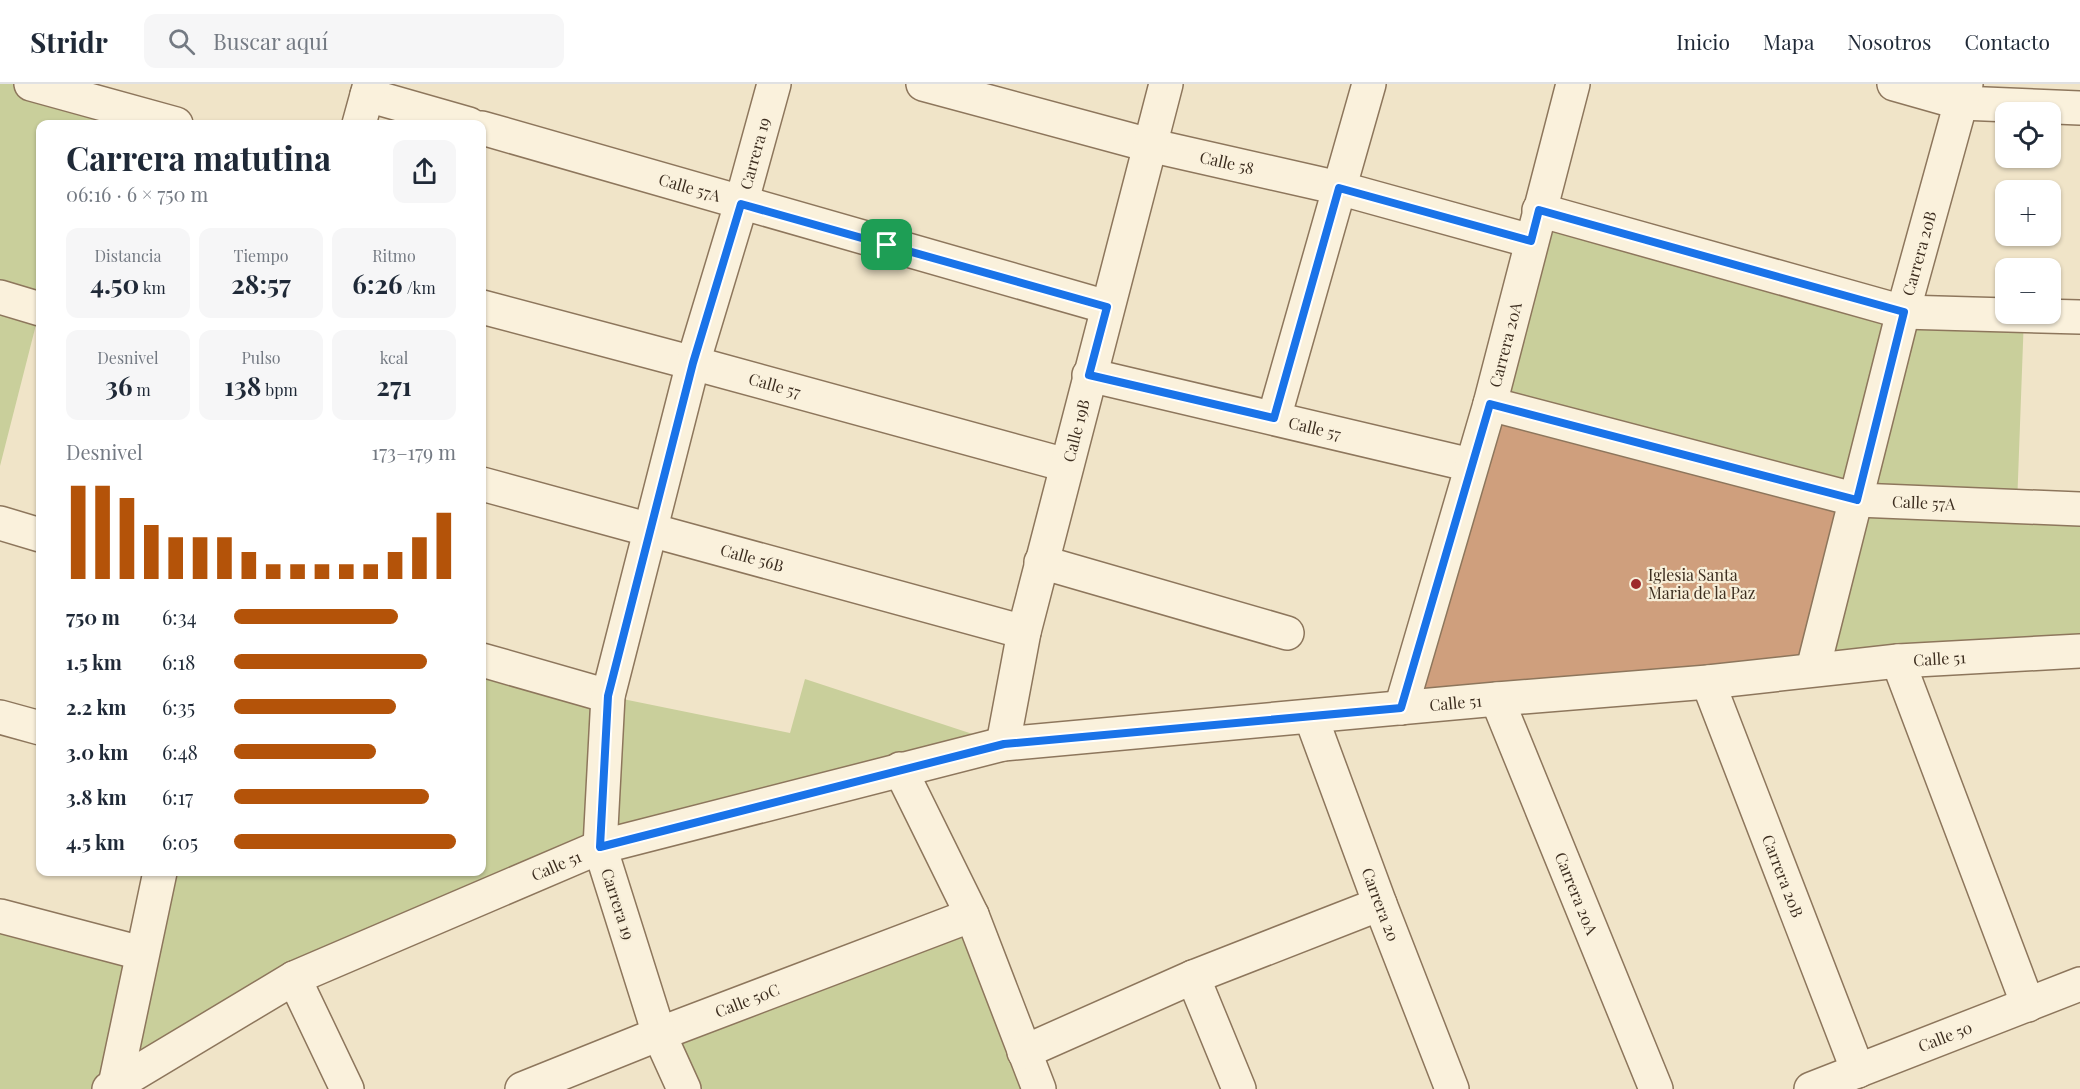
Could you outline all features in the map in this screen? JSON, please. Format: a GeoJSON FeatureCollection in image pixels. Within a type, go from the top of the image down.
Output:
{"type":"FeatureCollection","features":[{"type":"Feature","properties":{"kind":"street"},"geometry":{"type":"LineString","coordinates":[[31,84],[162,120]]}},
{"type":"Feature","properties":{"kind":"street","name":"Carrera 19"},"geometry":{"type":"LineString","coordinates":[[684,1089],[659,1034],[600,847],[608,696],[693,363],[774,84]]}},
{"type":"Feature","properties":{"kind":"street","name":"Calle 58"},"geometry":{"type":"LineString","coordinates":[[923,84],[968,90],[1149,145],[1339,188],[1535,226],[1904,312],[2080,317]]}},
{"type":"Feature","properties":{"kind":"street","name":"Calle 19B"},"geometry":{"type":"LineString","coordinates":[[1004,744],[1024,632],[1041,562],[1166,84]]}},
{"type":"Feature","properties":{"kind":"street"},"geometry":{"type":"LineString","coordinates":[[1274,418],[1369,84]]}},
{"type":"Feature","properties":{"kind":"street","name":"Carrera 20A"},"geometry":{"type":"LineString","coordinates":[[1401,708],[1490,404],[1573,84]]}},
{"type":"Feature","properties":{"kind":"street"},"geometry":{"type":"LineString","coordinates":[[1894,84],[2080,108]]}},
{"type":"Feature","properties":{"kind":"street","name":"Carrera 20B"},"geometry":{"type":"LineString","coordinates":[[1813,669],[1904,312],[1963,94]]}},
{"type":"Feature","properties":{"kind":"street"},"geometry":{"type":"LineString","coordinates":[[365,101],[451,120]]}},
{"type":"Feature","properties":{"kind":"street","name":"Calle 57A"},"geometry":{"type":"LineString","coordinates":[[486,129],[1107,307]]}},
{"type":"Feature","properties":{"kind":"street"},"geometry":{"type":"LineString","coordinates":[[0,297],[36,308]]}},
{"type":"Feature","properties":{"kind":"street","name":"Calle 57"},"geometry":{"type":"LineString","coordinates":[[486,308],[1066,465]]}},
{"type":"Feature","properties":{"kind":"street","name":"Calle 57"},"geometry":{"type":"LineString","coordinates":[[1089,375],[1471,465]]}},
{"type":"Feature","properties":{"kind":"street","name":"Calle 57A"},"geometry":{"type":"LineString","coordinates":[[1490,404],[1857,500],[2080,509]]}},
{"type":"Feature","properties":{"kind":"street","name":"Calle 56B"},"geometry":{"type":"LineString","coordinates":[[486,485],[1024,632]]}},
{"type":"Feature","properties":{"kind":"street"},"geometry":{"type":"LineString","coordinates":[[0,523],[36,534]]}},
{"type":"Feature","properties":{"kind":"street"},"geometry":{"type":"LineString","coordinates":[[1041,562],[1287,633]]}},
{"type":"Feature","properties":{"kind":"street","name":"Calle 51"},"geometry":{"type":"LineString","coordinates":[[114,1088],[294,978],[600,847],[1004,744],[1708,682],[1898,661],[2080,651]]}},
{"type":"Feature","properties":{"kind":"street"},"geometry":{"type":"LineString","coordinates":[[486,661],[608,696]]}},
{"type":"Feature","properties":{"kind":"street"},"geometry":{"type":"LineString","coordinates":[[1898,661],[2028,1005]]}},
{"type":"Feature","properties":{"kind":"street","name":"Carrera 20B"},"geometry":{"type":"LineString","coordinates":[[1708,682],[1858,1071]]}},
{"type":"Feature","properties":{"kind":"street","name":"Carrera 20A"},"geometry":{"type":"LineString","coordinates":[[1497,699],[1656,1089]]}},
{"type":"Feature","properties":{"kind":"street"},"geometry":{"type":"LineString","coordinates":[[0,717],[36,727]]}},
{"type":"Feature","properties":{"kind":"street","name":"Carrera 20"},"geometry":{"type":"LineString","coordinates":[[1311,717],[1452,1089]]}},
{"type":"Feature","properties":{"kind":"street"},"geometry":{"type":"LineString","coordinates":[[900,769],[972,915],[1039,1089]]}},
{"type":"Feature","properties":{"kind":"street"},"geometry":{"type":"LineString","coordinates":[[114,1088],[159,876]]}},
{"type":"Feature","properties":{"kind":"street"},"geometry":{"type":"LineString","coordinates":[[1024,1052],[1193,977],[1380,904]]}},
{"type":"Feature","properties":{"kind":"street","name":"Calle 50C"},"geometry":{"type":"LineString","coordinates":[[522,1089],[659,1034],[972,915]]}},
{"type":"Feature","properties":{"kind":"street"},"geometry":{"type":"LineString","coordinates":[[0,916],[141,953]]}},
{"type":"Feature","properties":{"kind":"street"},"geometry":{"type":"LineString","coordinates":[[1193,977],[1239,1089]]}},
{"type":"Feature","properties":{"kind":"street"},"geometry":{"type":"LineString","coordinates":[[294,978],[347,1089]]}},
{"type":"Feature","properties":{"kind":"street","name":"Calle 50"},"geometry":{"type":"LineString","coordinates":[[1810,1089],[2079,986]]}},
{"type":"Feature","properties":{"kind":"green space"},"geometry":{"type":"Polygon","coordinates":[[[0,84],[31,84],[149,120],[36,120],[36,325],[0,466],[0,84]]]}},
{"type":"Feature","properties":{"kind":"green space"},"geometry":{"type":"Polygon","coordinates":[[[1539,210],[1903,312],[1995,315],[1995,324],[2024,324],[2017,506],[2080,509],[2080,651],[1813,669],[1490,404],[1539,210]]]}},
{"type":"Feature","properties":{"kind":"green space"},"geometry":{"type":"Polygon","coordinates":[[[486,661],[608,696],[790,733],[805,679],[1003,744],[600,847],[294,978],[109,1089],[0,1089],[0,916],[141,953],[159,876],[486,876],[486,661]]]}},
{"type":"Feature","properties":{"kind":"green space"},"geometry":{"type":"Polygon","coordinates":[[[972,915],[1039,1089],[684,1089],[659,1034],[972,915]]]}},
{"type":"Feature","properties":{"kind":"building","name":"Iglesia Santa Maria de la Paz"},"geometry":{"type":"Polygon","coordinates":[[[1490,404],[1857,500],[1813,669],[1401,708],[1490,404]]]}},
{"type":"Feature","properties":{"kind":"place","name":"Iglesia Santa Maria de la Paz"},"geometry":{"type":"Point","coordinates":[1636,584]}},
{"type":"Feature","properties":{"kind":"route"},"geometry":{"type":"LineString","coordinates":[[1339,188],[1531,241],[1539,210],[1904,312],[1857,500],[1490,404],[1401,708],[1004,744],[600,847],[608,696],[693,363],[741,204],[887,245],[1107,307],[1089,375],[1274,418],[1339,188]]}}]}
